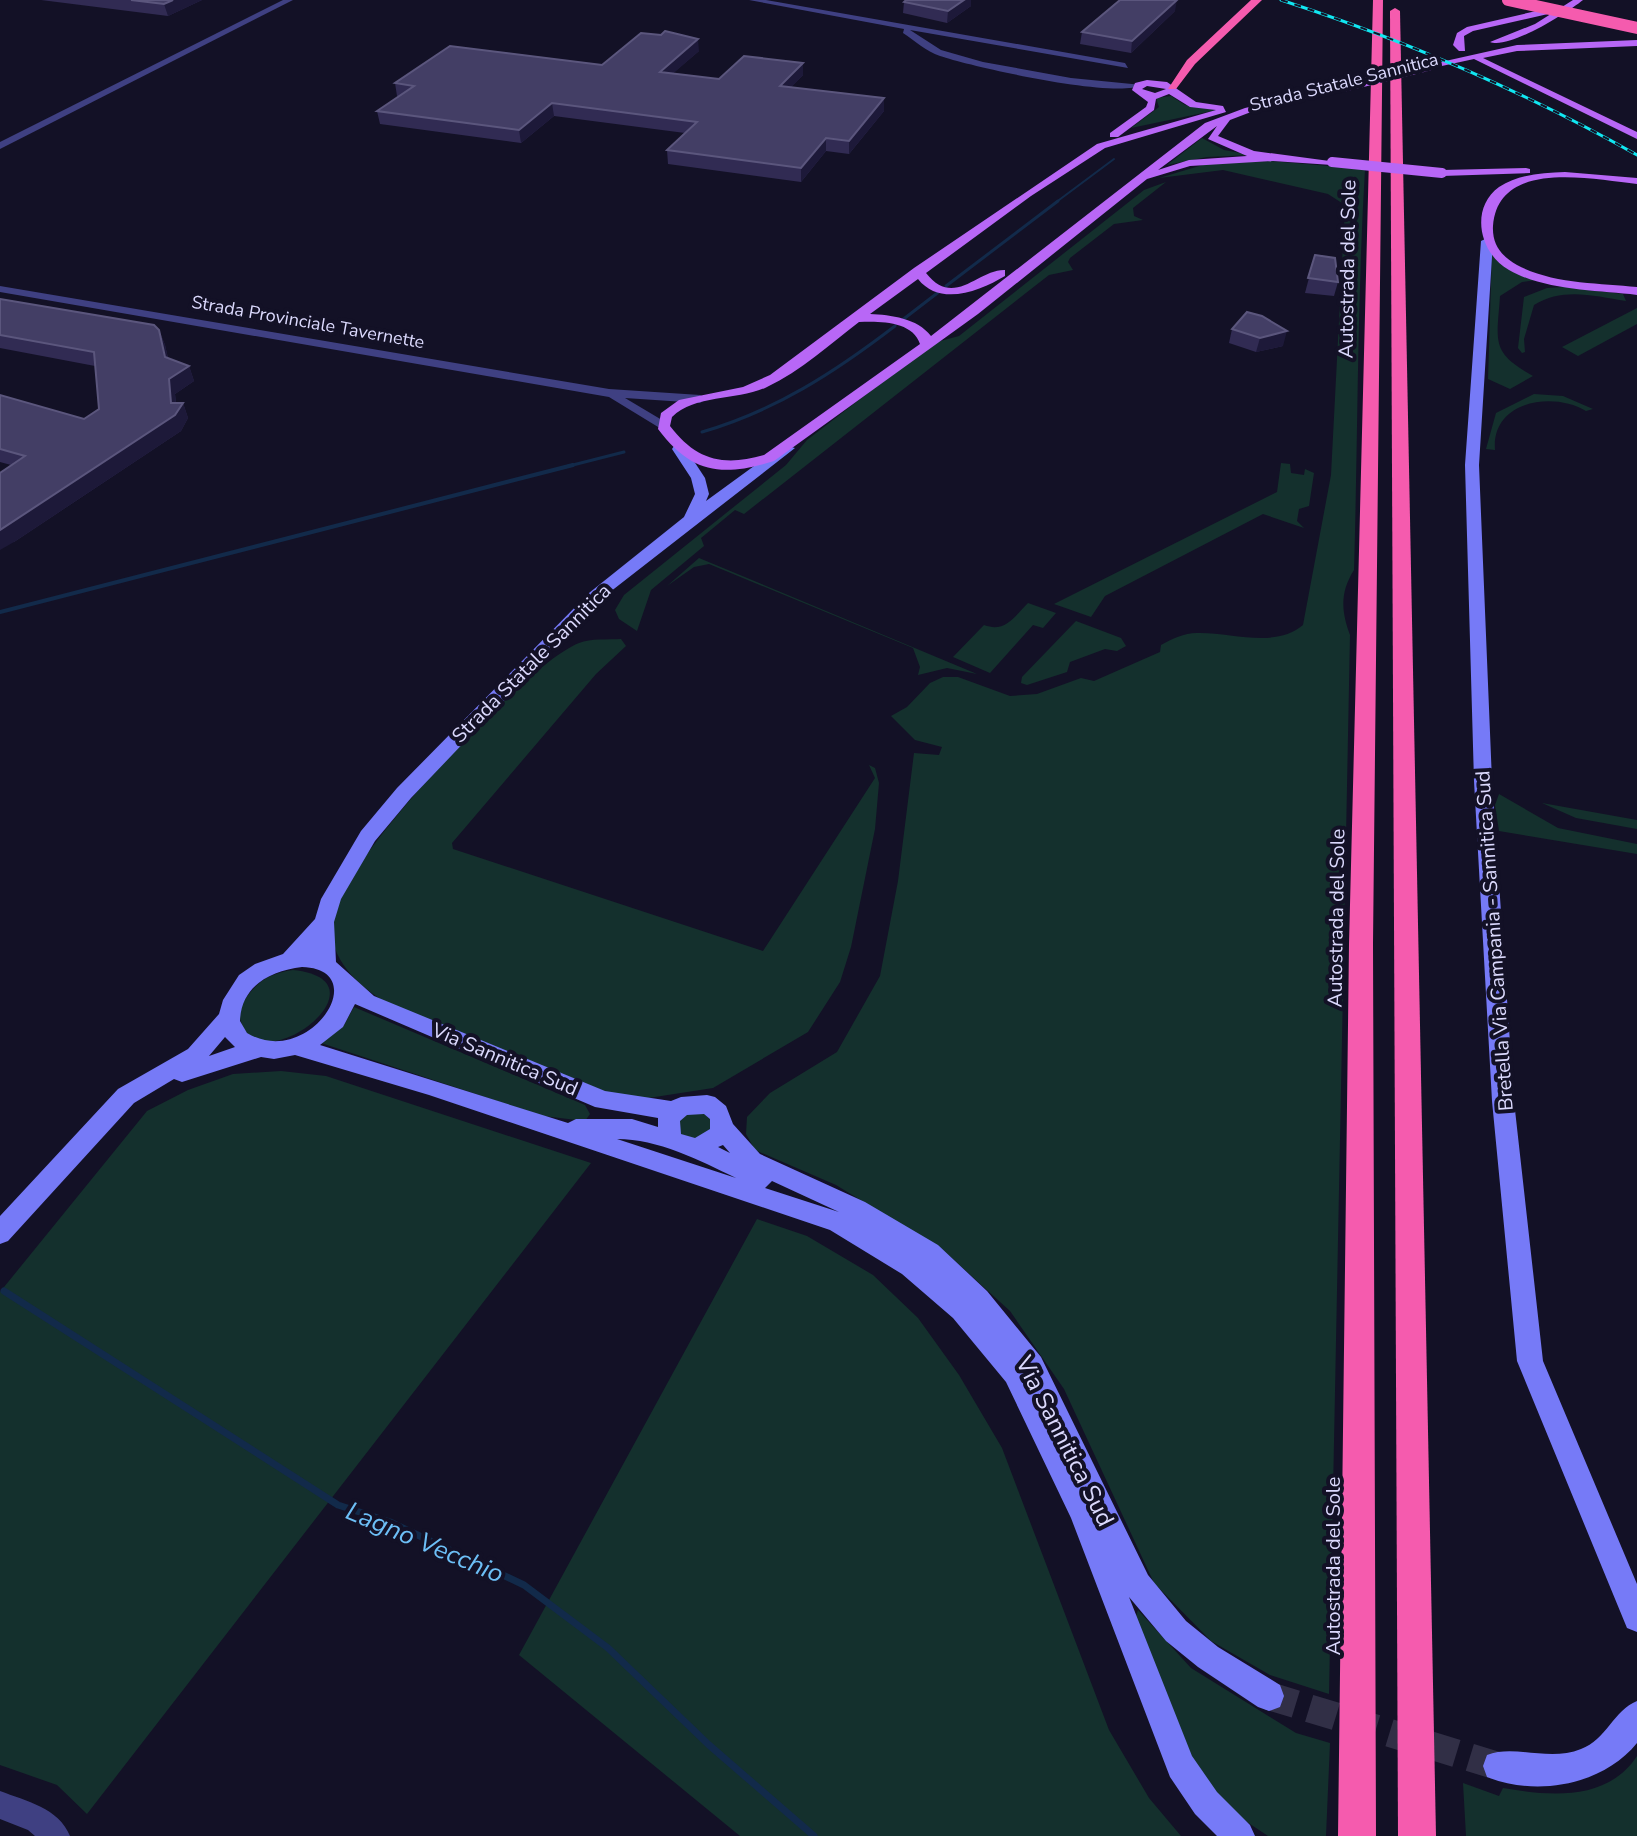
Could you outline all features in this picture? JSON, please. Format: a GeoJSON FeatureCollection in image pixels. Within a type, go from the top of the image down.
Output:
{"type":"FeatureCollection","features":[{"type":"Feature","properties":{"kind":"highway"},"geometry":{"type":"LineString","coordinates":[[1172,90],[1180,74],[1257,0]]}},
{"type":"Feature","properties":{"kind":"highway","name":"Autostrada del Sole"},"geometry":{"type":"LineString","coordinates":[[1357,1836],[1361,959],[1378,0]]}},
{"type":"Feature","properties":{"kind":"highway"},"geometry":{"type":"LineString","coordinates":[[1394,0],[1417,1836]]}},
{"type":"Feature","properties":{"kind":"highway"},"geometry":{"type":"LineString","coordinates":[[1508,0],[1637,26]]}},
{"type":"Feature","properties":{"kind":"highway"},"geometry":{"type":"LineString","coordinates":[[1523,0],[1637,26]]}},
{"type":"Feature","properties":{"kind":"highway"},"geometry":{"type":"LineString","coordinates":[[1153,82],[1180,74]]}},
{"type":"Feature","properties":{"kind":"main road"},"geometry":{"type":"LineString","coordinates":[[1462,49],[1458,45],[1460,35],[1470,29],[1544,12],[1570,0]]}},
{"type":"Feature","properties":{"kind":"main road","name":"Strada Statale Sannitica"},"geometry":{"type":"LineString","coordinates":[[1101,146],[1429,64],[1525,31],[1560,15],[1579,0]]}},
{"type":"Feature","properties":{"kind":"main road"},"geometry":{"type":"LineString","coordinates":[[1560,15],[1562,26]]}},
{"type":"Feature","properties":{"kind":"main road"},"geometry":{"type":"LineString","coordinates":[[1582,35],[1637,42]]}},
{"type":"Feature","properties":{"kind":"main road"},"geometry":{"type":"LineString","coordinates":[[1429,64],[1517,48],[1637,42]]}},
{"type":"Feature","properties":{"kind":"main road"},"geometry":{"type":"LineString","coordinates":[[1478,59],[1637,136]]}},
{"type":"Feature","properties":{"kind":"main road"},"geometry":{"type":"LineString","coordinates":[[1141,90],[1153,82],[1172,90],[1193,105],[1232,113]]}},
{"type":"Feature","properties":{"kind":"main road"},"geometry":{"type":"LineString","coordinates":[[1141,90],[1172,90]]}},
{"type":"Feature","properties":{"kind":"main road","name":"Strada Statale Sannitica"},"geometry":{"type":"LineString","coordinates":[[663,426],[663,418],[675,406],[757,387],[854,320],[918,271],[1101,146],[1151,108],[1153,101],[1141,90]]}},
{"type":"Feature","properties":{"kind":"main road","name":"Strada Statale Sannitica"},"geometry":{"type":"LineString","coordinates":[[1232,113],[1212,133],[1220,144],[1279,157],[1442,173],[1471,184]]}},
{"type":"Feature","properties":{"kind":"main road","name":"Strada Statale Sannitica"},"geometry":{"type":"LineString","coordinates":[[679,449],[707,463],[727,467],[749,465],[788,448],[926,343],[974,311],[1050,247],[1209,125],[1232,113]]}},
{"type":"Feature","properties":{"kind":"main road","name":"Strada Statale Sannitica"},"geometry":{"type":"LineString","coordinates":[[1126,189],[1189,163],[1279,157]]}},
{"type":"Feature","properties":{"kind":"main road"},"geometry":{"type":"LineString","coordinates":[[1442,173],[1522,171],[1635,180]]}},
{"type":"Feature","properties":{"kind":"main road"},"geometry":{"type":"LineString","coordinates":[[1485,215],[1492,195],[1512,181],[1577,176]]}},
{"type":"Feature","properties":{"kind":"main road"},"geometry":{"type":"LineString","coordinates":[[1478,196],[1485,215],[1487,241],[1502,261],[1523,272],[1637,291]]}},
{"type":"Feature","properties":{"kind":"main road"},"geometry":{"type":"LineString","coordinates":[[918,271],[922,278],[942,288],[973,290],[1022,259],[1050,247]]}},
{"type":"Feature","properties":{"kind":"main road"},"geometry":{"type":"LineString","coordinates":[[854,320],[875,317],[911,326],[924,335],[926,343]]}},
{"type":"Feature","properties":{"kind":"main road"},"geometry":{"type":"LineString","coordinates":[[663,426],[679,449]]}},
{"type":"Feature","properties":{"kind":"street"},"geometry":{"type":"LineString","coordinates":[[0,136],[272,0]]}},
{"type":"Feature","properties":{"kind":"street"},"geometry":{"type":"LineString","coordinates":[[0,146],[289,0]]}},
{"type":"Feature","properties":{"kind":"street"},"geometry":{"type":"LineString","coordinates":[[753,0],[1125,66]]}},
{"type":"Feature","properties":{"kind":"street"},"geometry":{"type":"LineString","coordinates":[[897,25],[942,53],[1095,84],[1141,90]]}},
{"type":"Feature","properties":{"kind":"street"},"geometry":{"type":"LineString","coordinates":[[983,62],[1003,62],[1011,55],[1013,46]]}},
{"type":"Feature","properties":{"kind":"street"},"geometry":{"type":"LineString","coordinates":[[1031,71],[1015,64],[1033,50]]}},
{"type":"Feature","properties":{"kind":"street","name":"Bretella Via Campania - Sannitica Sud"},"geometry":{"type":"LineString","coordinates":[[1487,241],[1472,465],[1483,781],[1503,1101],[1530,1361],[1637,1618]]}},
{"type":"Feature","properties":{"kind":"street","name":"Strada Provinciale Tavernette"},"geometry":{"type":"LineString","coordinates":[[0,289],[609,393],[700,399]]}},
{"type":"Feature","properties":{"kind":"street","name":"Strada Provinciale Tavernette"},"geometry":{"type":"LineString","coordinates":[[609,393],[663,426]]}},
{"type":"Feature","properties":{"kind":"street","name":"Strada Statale Sannitica"},"geometry":{"type":"LineString","coordinates":[[290,960],[324,922],[342,876],[404,793],[595,596],[688,521],[788,448]]}},
{"type":"Feature","properties":{"kind":"street"},"geometry":{"type":"LineString","coordinates":[[679,449],[698,478],[702,494],[688,521]]}},
{"type":"Feature","properties":{"kind":"street","name":"Strada Statale Sannitica"},"geometry":{"type":"LineString","coordinates":[[324,922],[326,964]]}},
{"type":"Feature","properties":{"kind":"street"},"geometry":{"type":"LineString","coordinates":[[258,1049],[242,1043],[232,1032],[228,1019],[230,1003],[253,975],[290,960],[326,964]]}},
{"type":"Feature","properties":{"kind":"street","name":"Via Sannitica Sud"},"geometry":{"type":"LineString","coordinates":[[326,964],[367,1002],[603,1100],[674,1111],[689,1103],[707,1104],[719,1113],[722,1128],[752,1161],[857,1209],[929,1253],[978,1299],[1032,1366],[1138,1585],[1176,1631],[1208,1657],[1269,1696]]}},
{"type":"Feature","properties":{"kind":"street","name":"Via Sannitica Sud"},"geometry":{"type":"LineString","coordinates":[[296,1047],[331,1027],[346,998],[345,984]]}},
{"type":"Feature","properties":{"kind":"street"},"geometry":{"type":"LineString","coordinates":[[1,1232],[126,1096],[196,1055],[228,1019]]}},
{"type":"Feature","properties":{"kind":"street","name":"Via Sannitica Sud"},"geometry":{"type":"LineString","coordinates":[[258,1049],[296,1047],[792,1206],[837,1222],[911,1266],[962,1310],[1015,1373],[1082,1512],[1181,1766],[1206,1803],[1239,1836]]}},
{"type":"Feature","properties":{"kind":"street"},"geometry":{"type":"LineString","coordinates":[[126,1096],[204,1064],[258,1049]]}},
{"type":"Feature","properties":{"kind":"street"},"geometry":{"type":"LineString","coordinates":[[673,1140],[668,1126],[674,1111]]}},
{"type":"Feature","properties":{"kind":"street","name":"Via Sannitica Sud"},"geometry":{"type":"LineString","coordinates":[[556,1128],[632,1129],[673,1140],[764,1180],[792,1206]]}},
{"type":"Feature","properties":{"kind":"street"},"geometry":{"type":"LineString","coordinates":[[697,1148],[713,1142],[722,1128]]}},
{"type":"Feature","properties":{"kind":"street"},"geometry":{"type":"LineString","coordinates":[[1498,1766],[1533,1773],[1568,1771],[1596,1761],[1627,1734],[1637,1716]]}},
{"type":"Feature","properties":{"kind":"street"},"geometry":{"type":"LineString","coordinates":[[0,1805],[37,1819],[56,1836]]}},
{"type":"Feature","properties":{"kind":"green space"},"geometry":{"type":"Polygon","coordinates":[[[1171,96],[1185,105],[1217,110],[1131,128],[1159,107],[1156,98],[1171,96]]]}},
{"type":"Feature","properties":{"kind":"green space"},"geometry":{"type":"Polygon","coordinates":[[[1202,138],[1224,150],[1252,155],[1207,157],[1167,165],[1202,138]]]}},
{"type":"Feature","properties":{"kind":"green space"},"geometry":{"type":"Polygon","coordinates":[[[1270,161],[1365,169],[1354,570],[1343,602],[1350,635],[1329,1694],[1270,1675],[1211,1641],[1154,1583],[1064,1389],[1010,1311],[944,1251],[836,1185],[755,1150],[746,1134],[747,1117],[770,1093],[837,1052],[880,976],[898,881],[914,753],[939,755],[942,747],[915,740],[891,716],[907,707],[930,683],[943,677],[958,677],[1010,696],[1037,694],[1081,678],[1094,681],[1160,652],[1161,645],[1183,635],[1210,633],[1266,638],[1292,632],[1303,625],[1331,475],[1345,205],[1328,194],[1223,170],[1159,178],[1206,164],[1270,161]]]}},
{"type":"Feature","properties":{"kind":"green space"},"geometry":{"type":"Polygon","coordinates":[[[1166,182],[1133,208],[1134,216],[1143,220],[1114,224],[1070,258],[1068,262],[1073,270],[1049,275],[744,514],[735,510],[701,538],[704,546],[651,590],[637,631],[619,619],[615,610],[624,595],[786,465],[807,440],[933,343],[959,336],[1144,190],[1166,182]]]}},
{"type":"Feature","properties":{"kind":"green space"},"geometry":{"type":"Polygon","coordinates":[[[1492,251],[1499,260],[1544,279],[1522,282],[1500,296],[1499,344],[1509,360],[1533,376],[1510,389],[1488,379],[1492,251]]]}},
{"type":"Feature","properties":{"kind":"green space"},"geometry":{"type":"Polygon","coordinates":[[[1547,288],[1623,294],[1626,301],[1579,294],[1545,299],[1534,305],[1524,339],[1525,352],[1522,353],[1518,348],[1524,297],[1547,288]]]}},
{"type":"Feature","properties":{"kind":"green space"},"geometry":{"type":"Polygon","coordinates":[[[1637,308],[1637,324],[1578,356],[1562,347],[1637,308]]]}},
{"type":"Feature","properties":{"kind":"green space"},"geometry":{"type":"Polygon","coordinates":[[[1534,394],[1563,396],[1593,409],[1586,411],[1557,402],[1527,405],[1503,420],[1496,433],[1495,450],[1486,449],[1496,413],[1534,394]]]}},
{"type":"Feature","properties":{"kind":"green space"},"geometry":{"type":"Polygon","coordinates":[[[1281,463],[1290,464],[1291,473],[1304,475],[1305,469],[1314,473],[1309,506],[1299,509],[1297,521],[1304,528],[1263,514],[1105,596],[1091,617],[1054,604],[1277,492],[1281,463]]]}},
{"type":"Feature","properties":{"kind":"green space"},"geometry":{"type":"Polygon","coordinates":[[[699,558],[977,674],[947,668],[918,675],[920,667],[913,648],[709,564],[694,567],[667,586],[699,558]]]}},
{"type":"Feature","properties":{"kind":"green space"},"geometry":{"type":"Polygon","coordinates":[[[1028,603],[1056,613],[1043,628],[1033,625],[990,673],[953,657],[984,625],[1003,625],[1028,603]]]}},
{"type":"Feature","properties":{"kind":"green space"},"geometry":{"type":"Polygon","coordinates":[[[1076,621],[1121,638],[1126,646],[1117,651],[1105,649],[1070,662],[1067,672],[1027,685],[1021,683],[1022,677],[1076,621]]]}},
{"type":"Feature","properties":{"kind":"green space"},"geometry":{"type":"Polygon","coordinates":[[[621,639],[626,646],[596,674],[452,843],[453,849],[763,951],[875,778],[869,765],[875,768],[879,783],[875,829],[851,947],[840,982],[808,1032],[713,1088],[629,1101],[394,1007],[369,990],[347,969],[339,957],[332,928],[334,912],[346,885],[371,849],[403,808],[481,723],[554,658],[579,643],[621,639]]]}},
{"type":"Feature","properties":{"kind":"green space"},"geometry":{"type":"Polygon","coordinates":[[[1499,794],[1558,828],[1637,844],[1637,854],[1499,831],[1495,805],[1499,794]]]}},
{"type":"Feature","properties":{"kind":"green space"},"geometry":{"type":"Polygon","coordinates":[[[1542,803],[1637,820],[1637,829],[1576,818],[1542,803]]]}},
{"type":"Feature","properties":{"kind":"green space"},"geometry":{"type":"Polygon","coordinates":[[[293,970],[321,978],[330,993],[324,1010],[307,1027],[286,1038],[264,1042],[247,1033],[239,1009],[249,993],[267,978],[293,970]]]}},
{"type":"Feature","properties":{"kind":"green space"},"geometry":{"type":"Polygon","coordinates":[[[354,1007],[585,1105],[590,1114],[585,1121],[543,1116],[321,1043],[344,1025],[354,1007]]]}},
{"type":"Feature","properties":{"kind":"green space"},"geometry":{"type":"Polygon","coordinates":[[[281,1071],[326,1076],[591,1163],[87,1814],[57,1785],[0,1765],[0,1292],[147,1111],[188,1090],[233,1074],[281,1071]]]}},
{"type":"Feature","properties":{"kind":"green space"},"geometry":{"type":"Polygon","coordinates":[[[698,1104],[720,1128],[688,1146],[671,1119],[698,1104]]]}},
{"type":"Feature","properties":{"kind":"green space"},"geometry":{"type":"Polygon","coordinates":[[[757,1219],[807,1236],[873,1275],[918,1318],[959,1375],[1002,1448],[1109,1730],[1149,1798],[1181,1836],[740,1836],[519,1655],[757,1219]]]}},
{"type":"Feature","properties":{"kind":"green space"},"geometry":{"type":"Polygon","coordinates":[[[1138,1610],[1191,1668],[1296,1733],[1330,1743],[1326,1836],[1268,1836],[1220,1804],[1195,1767],[1135,1619],[1138,1610]]]}},
{"type":"Feature","properties":{"kind":"green space"},"geometry":{"type":"Polygon","coordinates":[[[1637,1756],[1637,1836],[1466,1836],[1463,1783],[1499,1796],[1503,1788],[1539,1793],[1576,1792],[1610,1782],[1625,1771],[1637,1756]]]}},
{"type":"Feature","properties":{"kind":"building"},"geometry":{"type":"Polygon","coordinates":[[[131,0],[173,0],[164,4],[131,0]]]}},
{"type":"Feature","properties":{"kind":"building"},"geometry":{"type":"Polygon","coordinates":[[[964,0],[948,11],[904,2],[964,0]]]}},
{"type":"Feature","properties":{"kind":"building"},"geometry":{"type":"Polygon","coordinates":[[[1120,0],[1177,0],[1132,41],[1082,32],[1120,0]]]}},
{"type":"Feature","properties":{"kind":"building"},"geometry":{"type":"Polygon","coordinates":[[[665,31],[698,39],[660,72],[719,79],[744,56],[803,63],[780,86],[884,98],[849,141],[826,138],[801,168],[667,150],[697,122],[552,103],[519,130],[377,111],[414,86],[395,83],[450,46],[602,65],[641,33],[661,35],[665,31]]]}},
{"type":"Feature","properties":{"kind":"building"},"geometry":{"type":"Polygon","coordinates":[[[1315,255],[1335,258],[1338,282],[1308,278],[1315,255]]]}},
{"type":"Feature","properties":{"kind":"building"},"geometry":{"type":"Polygon","coordinates":[[[0,299],[154,325],[159,330],[165,357],[189,366],[169,379],[171,403],[183,403],[175,415],[0,530],[0,473],[25,456],[0,449],[0,395],[84,419],[99,409],[94,352],[0,335],[0,299]]]}},
{"type":"Feature","properties":{"kind":"building"},"geometry":{"type":"Polygon","coordinates":[[[1247,312],[1262,316],[1287,331],[1260,338],[1232,329],[1247,312]]]}},
{"type":"Feature","properties":{"kind":"waterway"},"geometry":{"type":"LineString","coordinates":[[1055,203],[1114,159]]}},
{"type":"Feature","properties":{"kind":"waterway"},"geometry":{"type":"LineString","coordinates":[[946,286],[1058,201]]}},
{"type":"Feature","properties":{"kind":"waterway"},"geometry":{"type":"LineString","coordinates":[[901,321],[940,291]]}},
{"type":"Feature","properties":{"kind":"waterway"},"geometry":{"type":"LineString","coordinates":[[702,432],[755,413],[803,388],[895,326]]}},
{"type":"Feature","properties":{"kind":"waterway"},"geometry":{"type":"LineString","coordinates":[[565,467],[624,452]]}},
{"type":"Feature","properties":{"kind":"waterway"},"geometry":{"type":"LineString","coordinates":[[0,612],[573,465]]}},
{"type":"Feature","properties":{"kind":"waterway","name":"Lagno Vecchio"},"geometry":{"type":"LineString","coordinates":[[4,1291],[338,1505],[390,1522],[524,1585],[608,1648],[709,1745],[814,1836]]}},
{"type":"Feature","properties":{"kind":"tunnel"},"geometry":{"type":"LineString","coordinates":[[1269,1696],[1498,1766]]}},
{"type":"Feature","properties":{"kind":"railway"},"geometry":{"type":"LineString","coordinates":[[1281,0],[1463,68],[1551,109],[1637,155]]}}]}
